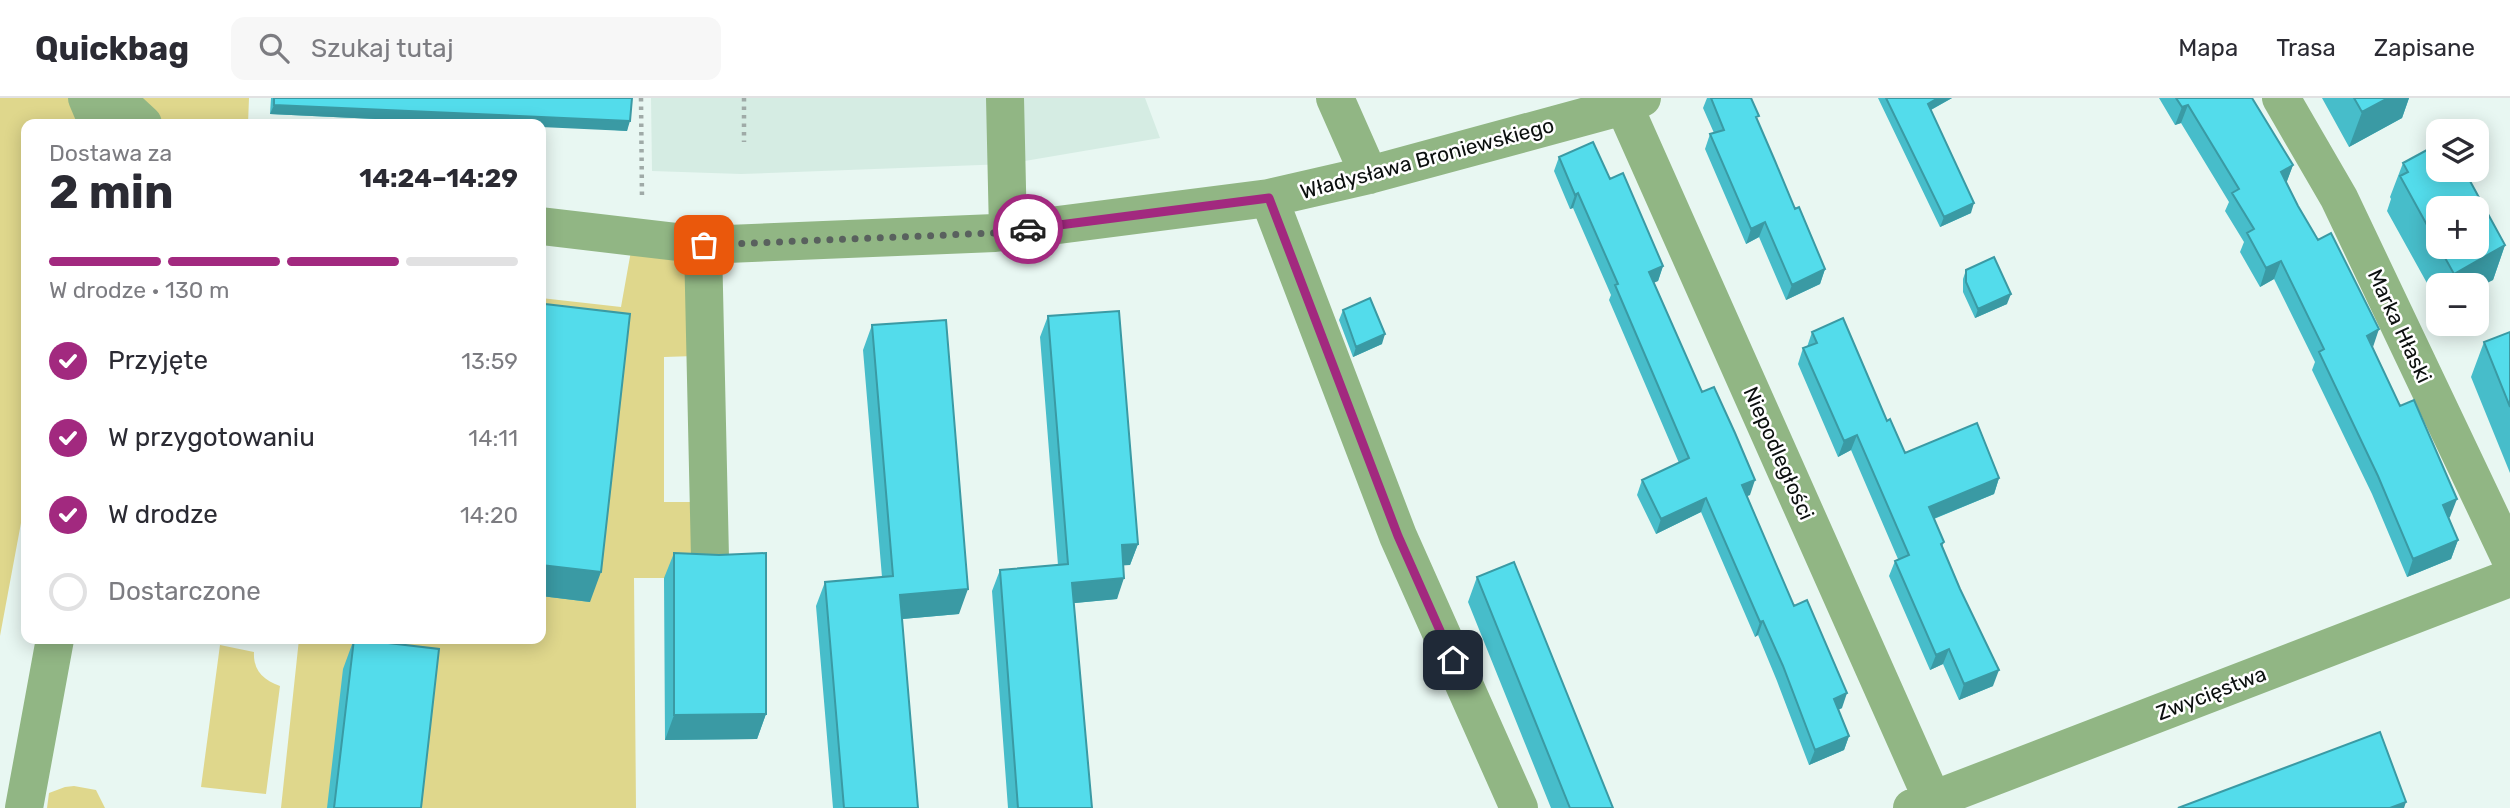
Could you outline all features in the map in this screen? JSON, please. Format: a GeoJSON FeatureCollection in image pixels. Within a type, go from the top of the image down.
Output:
{"type":"FeatureCollection","features":[{"type":"Feature","properties":{"kind":"street"},"geometry":{"type":"LineString","coordinates":[[87,98],[96,119]]}},
{"type":"Feature","properties":{"kind":"street"},"geometry":{"type":"LineString","coordinates":[[115,98],[138,119]]}},
{"type":"Feature","properties":{"kind":"street"},"geometry":{"type":"LineString","coordinates":[[1006,98],[1008,232]]}},
{"type":"Feature","properties":{"kind":"street"},"geometry":{"type":"LineString","coordinates":[[1335,98],[1368,175]]}},
{"type":"Feature","properties":{"kind":"street","name":"Marka Hłaski"},"geometry":{"type":"LineString","coordinates":[[2281,98],[2339,198],[2510,558]]}},
{"type":"Feature","properties":{"kind":"street","name":"Władysława Broniewskiego"},"geometry":{"type":"LineString","coordinates":[[546,227],[704,245],[1008,232],[1269,198],[1368,175],[1633,102]]}},
{"type":"Feature","properties":{"kind":"street","name":"Niepodległości"},"geometry":{"type":"LineString","coordinates":[[1633,102],[1922,804]]}},
{"type":"Feature","properties":{"kind":"street"},"geometry":{"type":"LineString","coordinates":[[1269,198],[1398,536],[1519,808]]}},
{"type":"Feature","properties":{"kind":"street"},"geometry":{"type":"LineString","coordinates":[[704,245],[710,558]]}},
{"type":"Feature","properties":{"kind":"street","name":"Zwycięstwa"},"geometry":{"type":"LineString","coordinates":[[1922,804],[2510,578]]}},
{"type":"Feature","properties":{"kind":"street"},"geometry":{"type":"LineString","coordinates":[[24,808],[54,644]]}},
{"type":"Feature","properties":{"kind":"path"},"geometry":{"type":"LineString","coordinates":[[641,98],[642,238]]}},
{"type":"Feature","properties":{"kind":"path"},"geometry":{"type":"LineString","coordinates":[[744,98],[744,142]]}},
{"type":"Feature","properties":{"kind":"shaded area"},"geometry":{"type":"Polygon","coordinates":[[[0,98],[249,98],[248,119],[21,119],[21,523],[0,636],[0,98]]]}},
{"type":"Feature","properties":{"kind":"shaded area"},"geometry":{"type":"Polygon","coordinates":[[[651,98],[1145,98],[1160,138],[1007,164],[741,174],[652,171],[651,98]]]}},
{"type":"Feature","properties":{"kind":"shaded area"},"geometry":{"type":"Polygon","coordinates":[[[631,251],[675,259],[686,268],[695,356],[664,357],[664,502],[694,502],[693,578],[634,578],[636,808],[281,808],[298,644],[546,644],[546,299],[621,307],[631,251]]]}},
{"type":"Feature","properties":{"kind":"shaded area"},"geometry":{"type":"Polygon","coordinates":[[[220,645],[254,652],[255,664],[260,674],[280,686],[266,794],[201,787],[220,645]]]}},
{"type":"Feature","properties":{"kind":"shaded area"},"geometry":{"type":"Polygon","coordinates":[[[74,786],[96,790],[105,808],[47,808],[49,793],[74,786]]]}},
{"type":"Feature","properties":{"kind":"building"},"geometry":{"type":"Polygon","coordinates":[[[274,98],[632,98],[630,121],[274,105],[274,98]]]}},
{"type":"Feature","properties":{"kind":"building"},"geometry":{"type":"Polygon","coordinates":[[[1711,98],[1751,98],[1759,116],[1756,117],[1795,209],[1799,207],[1825,269],[1792,285],[1765,222],[1751,229],[1710,134],[1724,130],[1711,98]]]}},
{"type":"Feature","properties":{"kind":"building"},"geometry":{"type":"Polygon","coordinates":[[[1886,98],[1938,98],[1928,104],[1974,203],[1944,217],[1886,98]]]}},
{"type":"Feature","properties":{"kind":"building"},"geometry":{"type":"Polygon","coordinates":[[[2176,98],[2252,98],[2293,165],[2281,172],[2298,206],[2318,240],[2331,233],[2379,329],[2367,336],[2400,406],[2414,400],[2457,499],[2443,505],[2458,540],[2413,559],[2378,476],[2319,352],[2324,349],[2281,261],[2266,268],[2247,233],[2254,229],[2232,193],[2239,189],[2188,105],[2182,107],[2176,98]]]}},
{"type":"Feature","properties":{"kind":"building"},"geometry":{"type":"Polygon","coordinates":[[[2354,98],[2388,98],[2362,112],[2354,98]]]}},
{"type":"Feature","properties":{"kind":"building"},"geometry":{"type":"Polygon","coordinates":[[[1593,142],[1610,179],[1623,173],[1663,266],[1649,272],[1702,392],[1714,387],[1735,433],[1755,480],[1742,485],[1794,606],[1807,600],[1847,693],[1834,699],[1849,736],[1815,750],[1783,666],[1763,621],[1760,622],[1706,498],[1661,519],[1642,480],[1689,458],[1615,285],[1618,284],[1559,157],[1593,142]]]}},
{"type":"Feature","properties":{"kind":"building"},"geometry":{"type":"Polygon","coordinates":[[[2426,151],[2426,182],[2471,182],[2478,196],[2426,196],[2426,223],[2400,176],[2408,172],[2403,163],[2426,151]]]}},
{"type":"Feature","properties":{"kind":"building"},"geometry":{"type":"Polygon","coordinates":[[[2489,216],[2505,245],[2489,254],[2489,216]]]}},
{"type":"Feature","properties":{"kind":"building"},"geometry":{"type":"Polygon","coordinates":[[[1994,257],[2011,294],[1978,309],[1966,282],[1966,270],[1994,257]]]}},
{"type":"Feature","properties":{"kind":"building"},"geometry":{"type":"Polygon","coordinates":[[[2446,259],[2480,259],[2456,273],[2446,259]]]}},
{"type":"Feature","properties":{"kind":"building"},"geometry":{"type":"Polygon","coordinates":[[[1370,298],[1385,334],[1356,347],[1343,310],[1370,298]]]}},
{"type":"Feature","properties":{"kind":"building"},"geometry":{"type":"Polygon","coordinates":[[[546,304],[630,314],[601,572],[546,566],[546,304]]]}},
{"type":"Feature","properties":{"kind":"building"},"geometry":{"type":"Polygon","coordinates":[[[1119,311],[1138,544],[1122,545],[1124,578],[1072,583],[1092,808],[1018,808],[1000,570],[1068,564],[1048,316],[1119,311]]]}},
{"type":"Feature","properties":{"kind":"building"},"geometry":{"type":"Polygon","coordinates":[[[1843,318],[1887,421],[1890,419],[1905,453],[1977,423],[1999,478],[1929,507],[1960,589],[1999,670],[1964,684],[1949,649],[1936,655],[1895,561],[1909,555],[1857,435],[1844,441],[1803,348],[1817,343],[1812,332],[1843,318]]]}},
{"type":"Feature","properties":{"kind":"building"},"geometry":{"type":"Polygon","coordinates":[[[946,320],[968,589],[900,595],[918,808],[844,808],[825,582],[893,576],[872,325],[946,320]]]}},
{"type":"Feature","properties":{"kind":"building"},"geometry":{"type":"Polygon","coordinates":[[[2510,332],[2510,407],[2484,342],[2510,332]]]}},
{"type":"Feature","properties":{"kind":"building"},"geometry":{"type":"Polygon","coordinates":[[[674,553],[766,553],[766,714],[674,715],[674,553]]]}},
{"type":"Feature","properties":{"kind":"building"},"geometry":{"type":"Polygon","coordinates":[[[1514,562],[1613,808],[1570,808],[1477,577],[1514,562]]]}},
{"type":"Feature","properties":{"kind":"building"},"geometry":{"type":"Polygon","coordinates":[[[353,644],[396,644],[439,649],[421,808],[334,808],[353,644]]]}},
{"type":"Feature","properties":{"kind":"building"},"geometry":{"type":"Polygon","coordinates":[[[2380,732],[2406,802],[2390,808],[2178,808],[2380,732]]]}},
{"type":"Feature","properties":{"kind":"way so far"},"geometry":{"type":"LineString","coordinates":[[704,245],[995,233],[1028,229]]}},
{"type":"Feature","properties":{"kind":"route"},"geometry":{"type":"LineString","coordinates":[[1028,229],[1269,198],[1398,536],[1453,660]]}}]}
